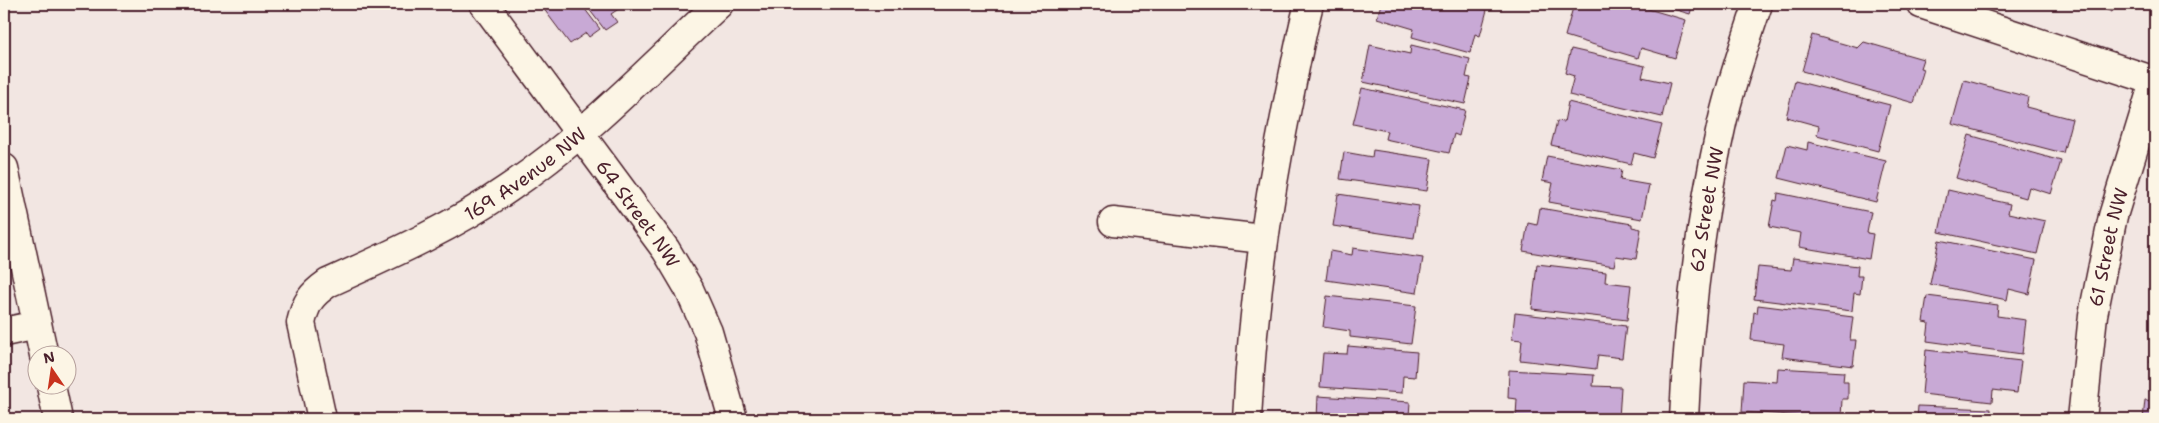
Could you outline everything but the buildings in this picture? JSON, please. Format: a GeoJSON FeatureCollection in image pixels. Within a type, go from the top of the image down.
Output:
{"type":"FeatureCollection","features":[{"type":"Feature","properties":{"kind":"street","name":"64 Street NW"},"geometry":{"type":"LineString","coordinates":[[484,4],[666,250],[689,289],[708,332],[733,419]]}},
{"type":"Feature","properties":{"kind":"street","name":"169 Avenue NW"},"geometry":{"type":"LineString","coordinates":[[322,419],[304,342],[302,323],[305,307],[315,292],[328,283],[396,252],[476,210],[538,168],[580,132],[719,4]]}},
{"type":"Feature","properties":{"kind":"street"},"geometry":{"type":"LineString","coordinates":[[1247,419],[1250,348],[1263,239],[1280,143],[1309,4]]}},
{"type":"Feature","properties":{"kind":"street","name":"62 Street NW"},"geometry":{"type":"LineString","coordinates":[[1684,419],[1687,355],[1699,238],[1722,122],[1758,4]]}},
{"type":"Feature","properties":{"kind":"street"},"geometry":{"type":"LineString","coordinates":[[1921,4],[2155,80]]}},
{"type":"Feature","properties":{"kind":"street","name":"61 Street NW"},"geometry":{"type":"LineString","coordinates":[[2082,419],[2093,315],[2113,216],[2155,80]]}},
{"type":"Feature","properties":{"kind":"street"},"geometry":{"type":"LineString","coordinates":[[4,168],[11,237],[38,325],[42,346]]}},
{"type":"Feature","properties":{"kind":"street"},"geometry":{"type":"LineString","coordinates":[[1113,222],[1263,239]]}},
{"type":"Feature","properties":{"kind":"street"},"geometry":{"type":"LineString","coordinates":[[4,332],[38,325]]}},
{"type":"Feature","properties":{"kind":"street"},"geometry":{"type":"LineString","coordinates":[[52,396],[58,419]]}}]}
